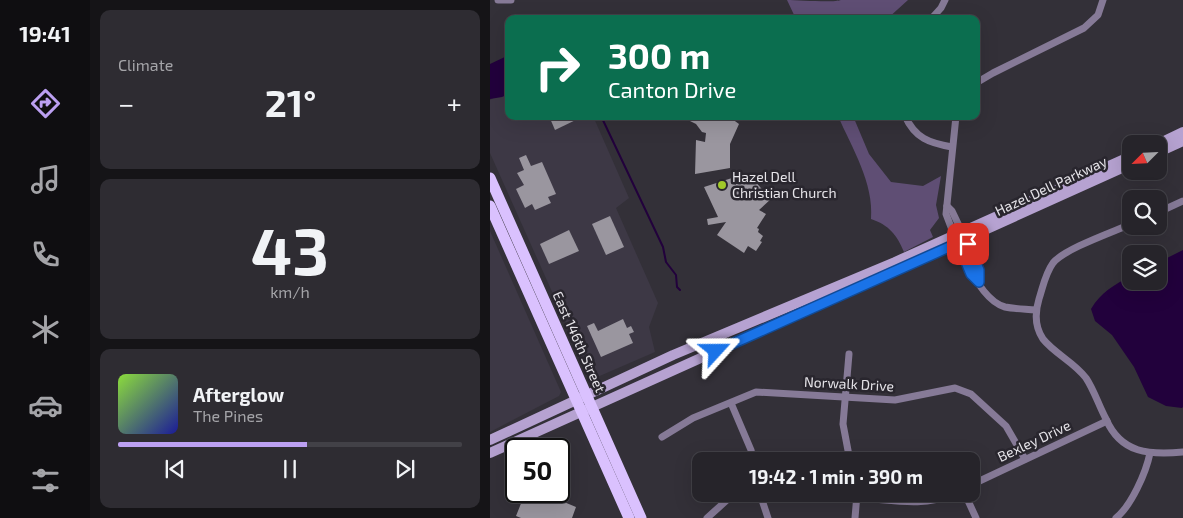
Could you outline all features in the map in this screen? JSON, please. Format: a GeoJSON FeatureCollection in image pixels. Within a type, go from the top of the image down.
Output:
{"type":"FeatureCollection","features":[{"type":"Feature","properties":{"kind":"main road"},"geometry":{"type":"LineString","coordinates":[[1168,139],[1183,132]]}},
{"type":"Feature","properties":{"kind":"main road"},"geometry":{"type":"LineString","coordinates":[[1168,148],[1183,141]]}},
{"type":"Feature","properties":{"kind":"main road","name":"Hazel Dell Parkway"},"geometry":{"type":"LineString","coordinates":[[490,453],[960,238],[1122,160]]}},
{"type":"Feature","properties":{"kind":"main road","name":"Hazel Dell Parkway"},"geometry":{"type":"LineString","coordinates":[[490,440],[674,355],[960,238],[1122,168]]}},
{"type":"Feature","properties":{"kind":"main road","name":"East 146th Street"},"geometry":{"type":"LineString","coordinates":[[490,178],[586,395],[586,409],[629,518]]}},
{"type":"Feature","properties":{"kind":"main road","name":"East 146th Street"},"geometry":{"type":"LineString","coordinates":[[490,206],[575,400],[586,409],[641,518]]}},
{"type":"Feature","properties":{"kind":"street"},"geometry":{"type":"LineString","coordinates":[[498,0],[511,0]]}},
{"type":"Feature","properties":{"kind":"street"},"geometry":{"type":"LineString","coordinates":[[935,15],[945,0]]}},
{"type":"Feature","properties":{"kind":"street"},"geometry":{"type":"LineString","coordinates":[[980,81],[1084,28],[1098,15],[1103,0]]}},
{"type":"Feature","properties":{"kind":"street"},"geometry":{"type":"LineString","coordinates":[[907,120],[911,128],[923,139],[952,147]]}},
{"type":"Feature","properties":{"kind":"street"},"geometry":{"type":"LineString","coordinates":[[955,120],[946,195],[947,206],[952,211],[960,238],[979,270],[979,282],[986,294],[1000,305],[1036,310]]}},
{"type":"Feature","properties":{"kind":"street"},"geometry":{"type":"LineString","coordinates":[[1167,208],[1183,201]]}},
{"type":"Feature","properties":{"kind":"street"},"geometry":{"type":"LineString","coordinates":[[1122,228],[1068,252],[1054,262],[1046,275],[1036,310],[1038,329],[1043,338],[1086,378],[1110,429],[1123,442],[1140,451],[1150,453],[1183,452]]}},
{"type":"Feature","properties":{"kind":"street"},"geometry":{"type":"LineString","coordinates":[[848,354],[843,433],[848,452]]}},
{"type":"Feature","properties":{"kind":"street","name":"Norwalk Drive"},"geometry":{"type":"LineString","coordinates":[[662,437],[693,418],[760,391],[895,400],[955,388],[963,390],[978,400],[1006,426],[1025,459]]}},
{"type":"Feature","properties":{"kind":"street"},"geometry":{"type":"LineString","coordinates":[[731,403],[751,452]]}},
{"type":"Feature","properties":{"kind":"street","name":"Bexley Drive"},"geometry":{"type":"LineString","coordinates":[[980,481],[1106,421]]}},
{"type":"Feature","properties":{"kind":"street"},"geometry":{"type":"LineString","coordinates":[[1116,518],[1128,505],[1143,475],[1150,453]]}},
{"type":"Feature","properties":{"kind":"street"},"geometry":{"type":"LineString","coordinates":[[707,518],[725,502]]}},
{"type":"Feature","properties":{"kind":"street"},"geometry":{"type":"LineString","coordinates":[[763,502],[768,518]]}},
{"type":"Feature","properties":{"kind":"street"},"geometry":{"type":"LineString","coordinates":[[855,518],[856,502]]}},
{"type":"Feature","properties":{"kind":"street"},"geometry":{"type":"LineString","coordinates":[[969,502],[976,518]]}},
{"type":"Feature","properties":{"kind":"shaded area"},"geometry":{"type":"Polygon","coordinates":[[[787,0],[908,0],[891,15],[794,15],[787,0]]]}},
{"type":"Feature","properties":{"kind":"shaded area"},"geometry":{"type":"Polygon","coordinates":[[[505,57],[505,96],[502,97],[490,99],[490,64],[505,57]]]}},
{"type":"Feature","properties":{"kind":"shaded area"},"geometry":{"type":"Polygon","coordinates":[[[505,91],[505,120],[595,120],[629,198],[616,208],[658,303],[649,327],[655,352],[595,378],[583,361],[490,153],[490,100],[505,91]]]}},
{"type":"Feature","properties":{"kind":"shaded area"},"geometry":{"type":"Polygon","coordinates":[[[840,120],[855,120],[869,154],[891,182],[923,186],[941,176],[936,205],[939,218],[930,230],[933,237],[904,252],[892,231],[883,224],[871,219],[871,206],[866,179],[840,120]]]}},
{"type":"Feature","properties":{"kind":"shaded area"},"geometry":{"type":"Polygon","coordinates":[[[490,231],[561,392],[559,396],[490,432],[490,231]]]}},
{"type":"Feature","properties":{"kind":"shaded area"},"geometry":{"type":"Polygon","coordinates":[[[1183,250],[1182,408],[1166,406],[1148,397],[1134,367],[1112,335],[1095,321],[1091,309],[1104,293],[1122,281],[1122,290],[1167,290],[1167,258],[1183,250]]]}},
{"type":"Feature","properties":{"kind":"building"},"geometry":{"type":"Polygon","coordinates":[[[551,120],[576,120],[555,130],[551,120]]]}},
{"type":"Feature","properties":{"kind":"building"},"geometry":{"type":"Polygon","coordinates":[[[688,120],[734,120],[739,124],[730,144],[730,168],[695,174],[696,140],[705,142],[706,133],[702,132],[696,124],[688,120]]]}},
{"type":"Feature","properties":{"kind":"building"},"geometry":{"type":"Polygon","coordinates":[[[526,155],[531,166],[542,162],[556,194],[548,197],[551,203],[535,210],[532,204],[525,208],[516,189],[524,185],[517,173],[524,170],[519,158],[526,155]]]}},
{"type":"Feature","properties":{"kind":"building"},"geometry":{"type":"Polygon","coordinates":[[[750,175],[766,194],[772,198],[759,210],[766,214],[757,228],[759,229],[758,232],[763,236],[760,241],[762,242],[756,251],[748,246],[744,253],[717,235],[726,222],[708,225],[707,219],[718,217],[704,187],[732,178],[735,185],[741,179],[743,181],[750,175]]]}},
{"type":"Feature","properties":{"kind":"building"},"geometry":{"type":"Polygon","coordinates":[[[610,216],[624,247],[606,255],[592,224],[610,216]]]}},
{"type":"Feature","properties":{"kind":"building"},"geometry":{"type":"Polygon","coordinates":[[[569,230],[579,251],[549,264],[540,244],[569,230]]]}},
{"type":"Feature","properties":{"kind":"building"},"geometry":{"type":"Polygon","coordinates":[[[623,319],[627,328],[631,326],[634,332],[629,334],[633,343],[601,357],[587,326],[594,323],[598,331],[623,319]]]}},
{"type":"Feature","properties":{"kind":"building"},"geometry":{"type":"Polygon","coordinates":[[[521,503],[566,503],[576,507],[572,518],[521,518],[516,516],[521,503]]]}},
{"type":"Feature","properties":{"kind":"waterway"},"geometry":{"type":"LineString","coordinates":[[603,120],[663,247],[666,262],[676,275],[677,287],[680,290]]}},
{"type":"Feature","properties":{"kind":"place","name":"Hazel Dell Christian Church"},"geometry":{"type":"Point","coordinates":[722,185]}},
{"type":"Feature","properties":{"kind":"route"},"geometry":{"type":"LineString","coordinates":[[716,351],[958,243],[971,274],[979,282],[979,270],[968,244]]}}]}
